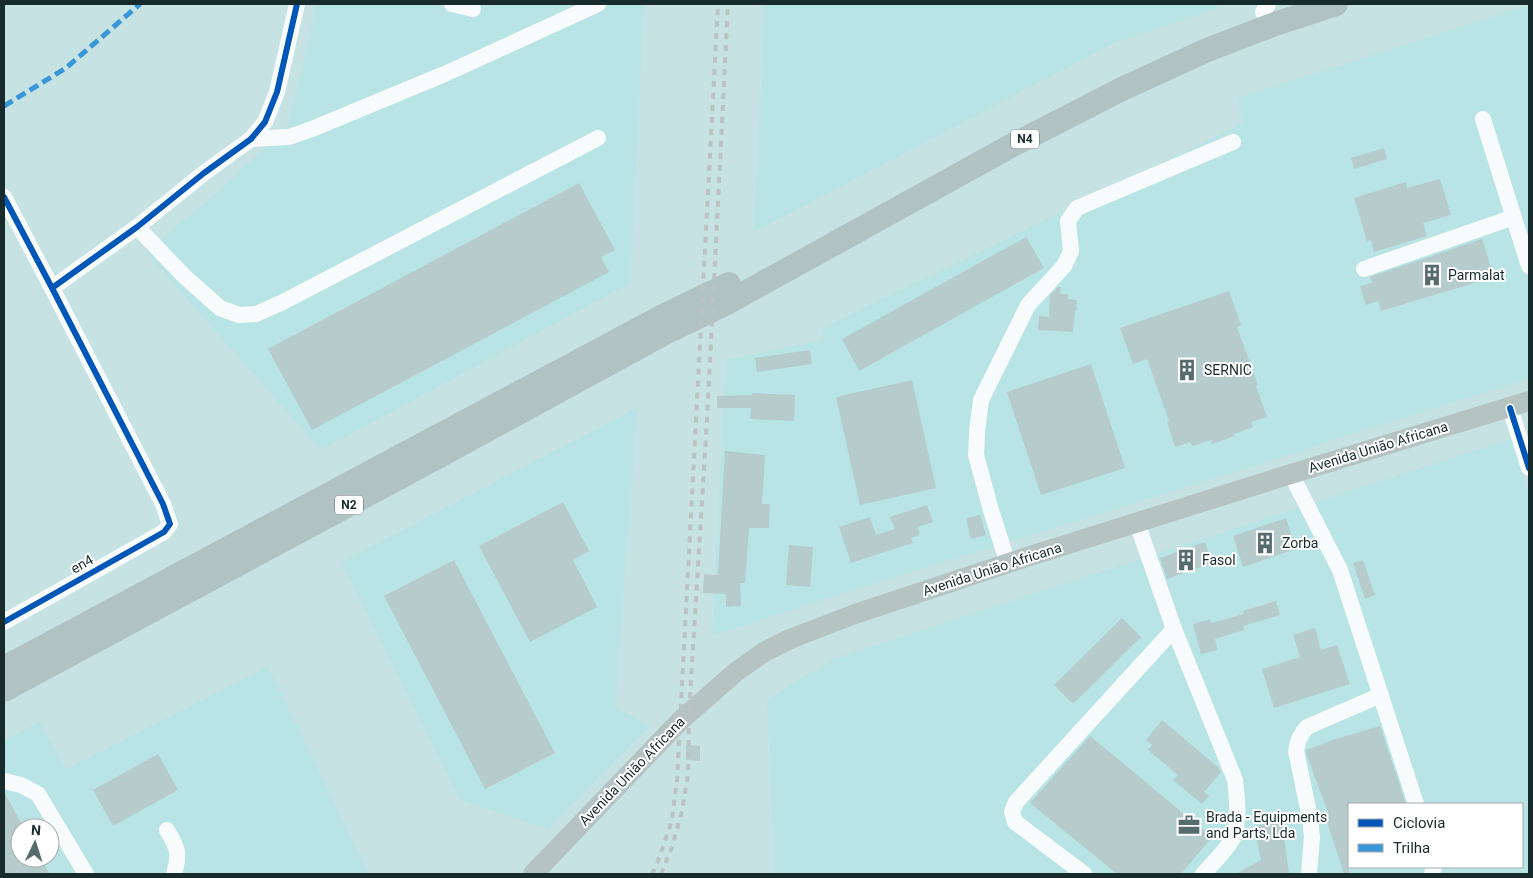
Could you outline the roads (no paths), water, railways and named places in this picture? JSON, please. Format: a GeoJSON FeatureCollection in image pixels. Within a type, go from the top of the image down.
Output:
{"type":"FeatureCollection","features":[{"type":"Feature","properties":{"kind":"highway","name":"N4"},"geometry":{"type":"LineString","coordinates":[[722,297],[1096,86],[1265,8],[1287,4]]}},
{"type":"Feature","properties":{"kind":"highway","name":"N4"},"geometry":{"type":"LineString","coordinates":[[661,317],[691,311],[722,297],[1122,89],[1207,50],[1275,24],[1336,4]]}},
{"type":"Feature","properties":{"kind":"highway","name":"N2"},"geometry":{"type":"LineString","coordinates":[[4,690],[664,333],[691,311]]}},
{"type":"Feature","properties":{"kind":"highway","name":"N2"},"geometry":{"type":"LineString","coordinates":[[4,668],[661,317]]}},
{"type":"Feature","properties":{"kind":"main road","name":"Avenida União Africana"},"geometry":{"type":"LineString","coordinates":[[533,874],[681,720],[737,671],[764,652],[790,639],[855,614],[1008,564],[1529,401]]}},
{"type":"Feature","properties":{"kind":"street"},"geometry":{"type":"LineString","coordinates":[[4,197],[52,288],[137,227],[204,173],[252,139],[265,122],[277,92],[297,4]]}},
{"type":"Feature","properties":{"kind":"street"},"geometry":{"type":"LineString","coordinates":[[452,4],[473,9]]}},
{"type":"Feature","properties":{"kind":"street"},"geometry":{"type":"LineString","coordinates":[[252,139],[289,137],[312,129],[447,73],[598,4]]}},
{"type":"Feature","properties":{"kind":"street"},"geometry":{"type":"LineString","coordinates":[[1483,119],[1529,266]]}},
{"type":"Feature","properties":{"kind":"street"},"geometry":{"type":"LineString","coordinates":[[137,227],[184,276],[220,308],[239,315],[256,314],[291,298],[598,138]]}},
{"type":"Feature","properties":{"kind":"street"},"geometry":{"type":"LineString","coordinates":[[1008,564],[976,455],[981,400],[1028,304],[1064,266],[1071,252],[1068,221],[1077,208],[1233,142]]}},
{"type":"Feature","properties":{"kind":"street"},"geometry":{"type":"LineString","coordinates":[[1364,269],[1514,217]]}},
{"type":"Feature","properties":{"kind":"street","name":"en4"},"geometry":{"type":"LineString","coordinates":[[4,622],[164,532],[170,524],[159,496],[52,288]]}},
{"type":"Feature","properties":{"kind":"street"},"geometry":{"type":"LineString","coordinates":[[1510,408],[1526,450],[1529,468]]}},
{"type":"Feature","properties":{"kind":"street"},"geometry":{"type":"LineString","coordinates":[[1291,474],[1340,570],[1416,803]]}},
{"type":"Feature","properties":{"kind":"street"},"geometry":{"type":"LineString","coordinates":[[1137,523],[1174,629],[1234,780],[1237,799],[1234,836],[1220,856],[1203,874]]}},
{"type":"Feature","properties":{"kind":"street"},"geometry":{"type":"LineString","coordinates":[[1084,874],[1015,822],[1012,812],[1016,802],[1174,629]]}},
{"type":"Feature","properties":{"kind":"street"},"geometry":{"type":"LineString","coordinates":[[1309,874],[1312,838],[1310,818],[1296,751],[1301,733],[1307,727],[1380,695]]}},
{"type":"Feature","properties":{"kind":"street"},"geometry":{"type":"LineString","coordinates":[[4,781],[21,785],[38,794],[86,874]]}},
{"type":"Feature","properties":{"kind":"street"},"geometry":{"type":"LineString","coordinates":[[167,830],[176,846],[178,860],[174,874]]}},
{"type":"Feature","properties":{"kind":"railway"},"geometry":{"type":"LineString","coordinates":[[652,874],[672,820],[677,780],[718,4]]}},
{"type":"Feature","properties":{"kind":"railway"},"geometry":{"type":"LineString","coordinates":[[661,874],[672,847],[682,811],[688,775],[689,713],[707,420],[728,4]]}},
{"type":"Feature","properties":{"kind":"place","name":"Parmalat"},"geometry":{"type":"Point","coordinates":[1432,275]}},
{"type":"Feature","properties":{"kind":"place","name":"SERNIC"},"geometry":{"type":"Point","coordinates":[1187,370]}},
{"type":"Feature","properties":{"kind":"place","name":"Zorba"},"geometry":{"type":"Point","coordinates":[1265,543]}},
{"type":"Feature","properties":{"kind":"place","name":"Fasol"},"geometry":{"type":"Point","coordinates":[1186,560]}},
{"type":"Feature","properties":{"kind":"place","name":"Brada - Equipments and Parts, Lda"},"geometry":{"type":"Point","coordinates":[1189,825]}}]}
